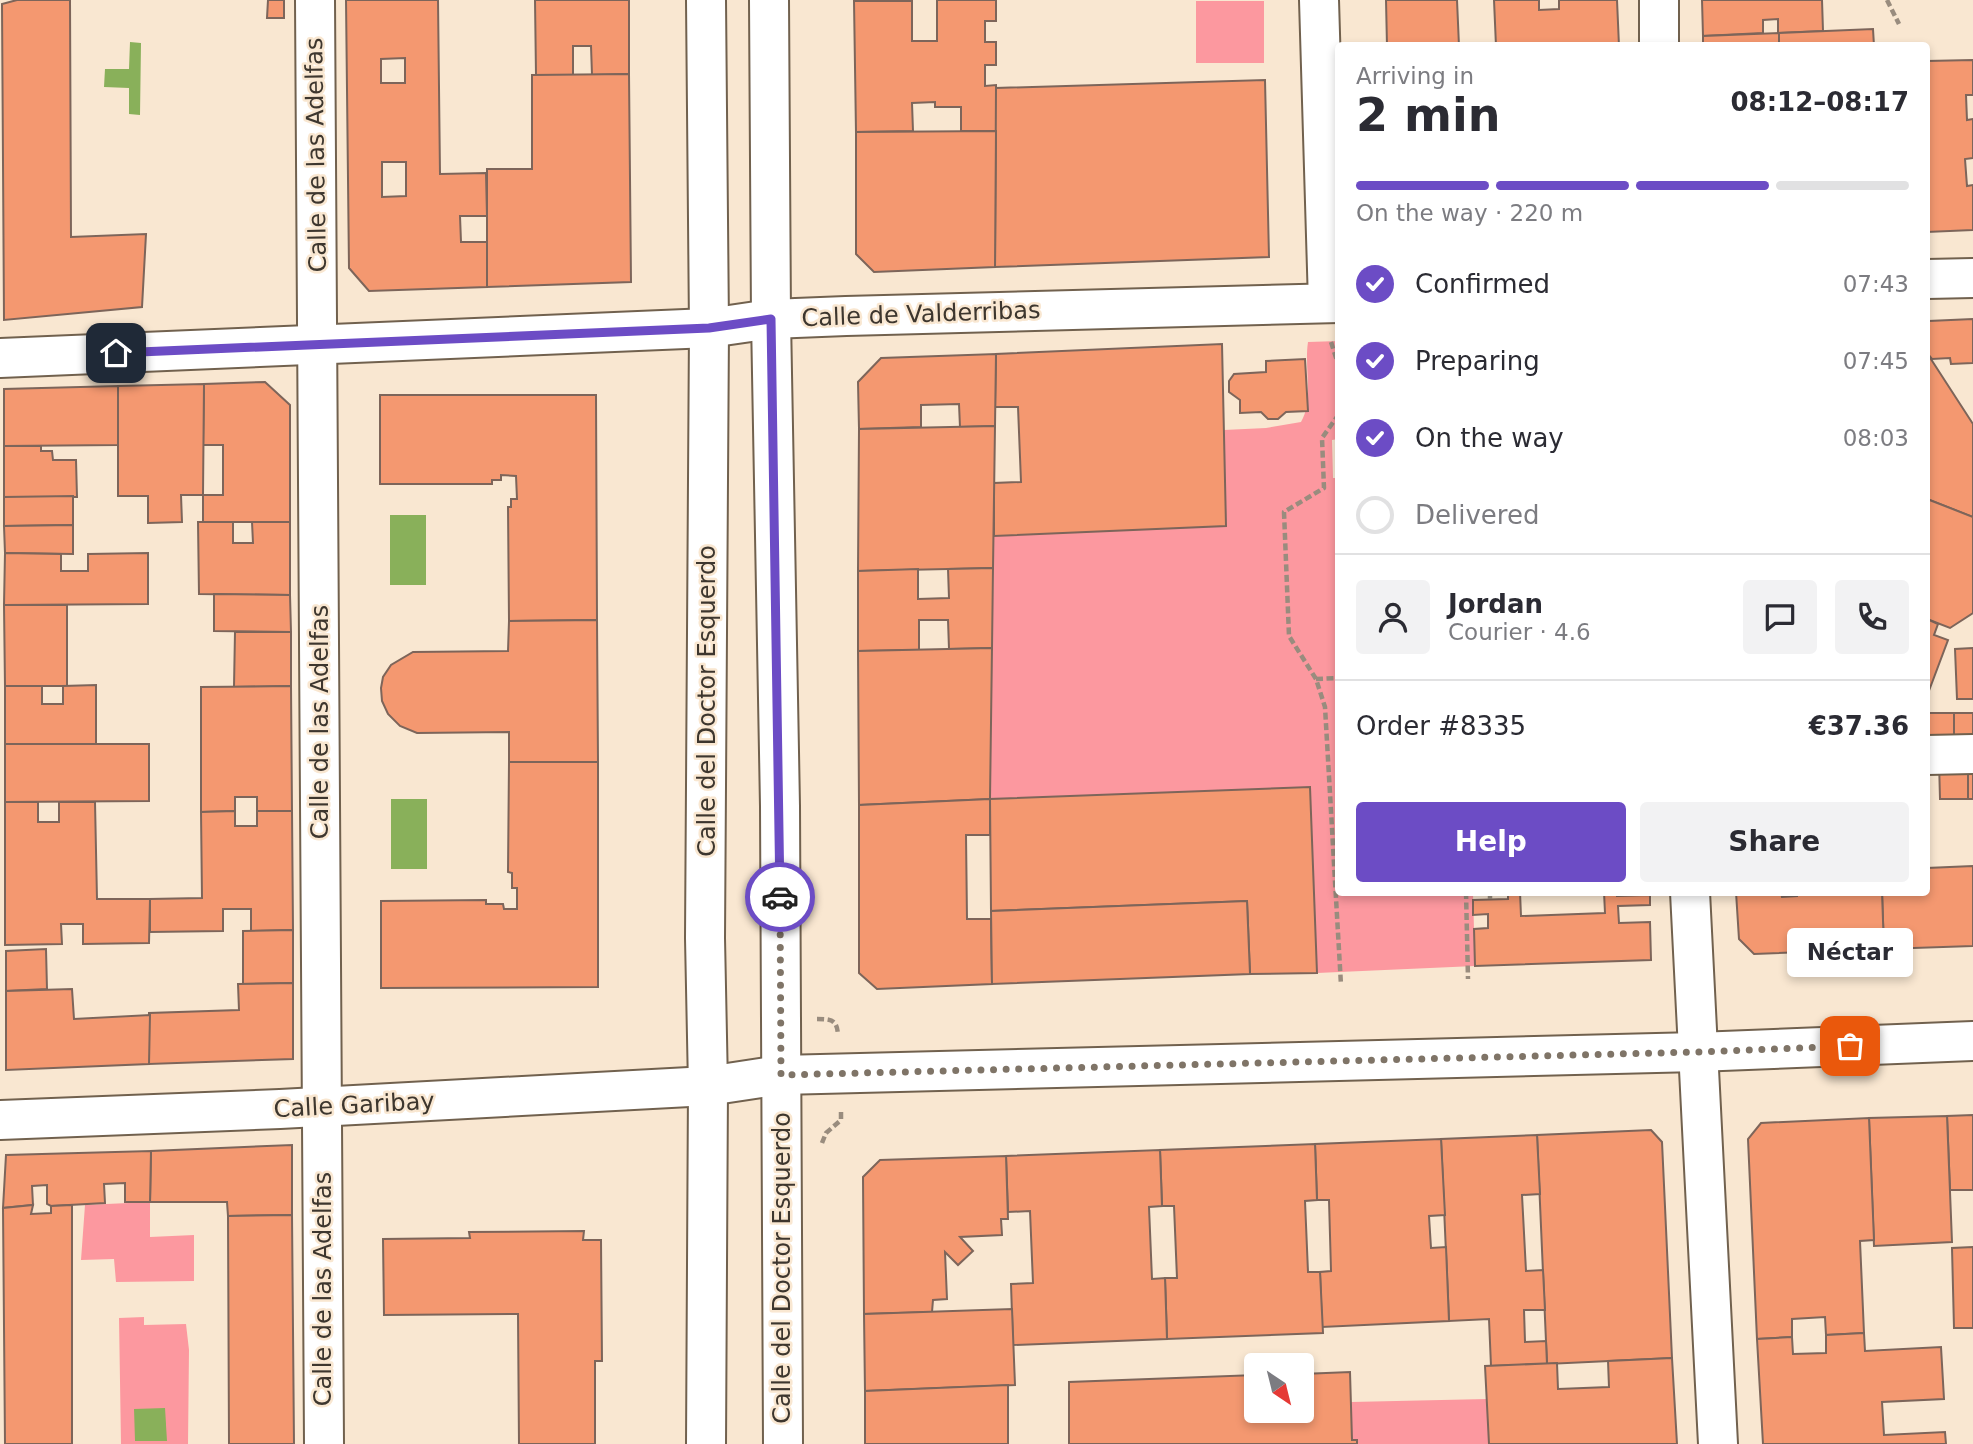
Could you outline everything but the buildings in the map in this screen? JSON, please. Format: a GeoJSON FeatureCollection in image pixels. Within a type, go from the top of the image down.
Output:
{"type":"FeatureCollection","features":[{"type":"Feature","properties":{"kind":"street","name":"Calle de las Adelfas"},"geometry":{"type":"LineString","coordinates":[[314,0],[324,1444]]}},
{"type":"Feature","properties":{"kind":"street","name":"Calle del Doctor Esquerdo"},"geometry":{"type":"LineString","coordinates":[[706,0],[709,328],[705,925],[708,1086],[706,1444]]}},
{"type":"Feature","properties":{"kind":"street","name":"Calle del Doctor Esquerdo"},"geometry":{"type":"LineString","coordinates":[[769,0],[771,319],[780,806],[783,1444]]}},
{"type":"Feature","properties":{"kind":"street"},"geometry":{"type":"LineString","coordinates":[[1319,0],[1334,303]]}},
{"type":"Feature","properties":{"kind":"street"},"geometry":{"type":"LineString","coordinates":[[1659,0],[1659,42]]}},
{"type":"Feature","properties":{"kind":"street"},"geometry":{"type":"LineString","coordinates":[[1930,279],[1973,278]]}},
{"type":"Feature","properties":{"kind":"street","name":"Calle de Valderribas"},"geometry":{"type":"LineString","coordinates":[[0,358],[709,328],[771,319],[1334,303]]}},
{"type":"Feature","properties":{"kind":"street"},"geometry":{"type":"LineString","coordinates":[[1930,755],[1973,754]]}},
{"type":"Feature","properties":{"kind":"street"},"geometry":{"type":"LineString","coordinates":[[1690,896],[1718,1444]]}},
{"type":"Feature","properties":{"kind":"street","name":"Calle Garibay"},"geometry":{"type":"LineString","coordinates":[[0,1120],[708,1086],[781,1075],[1697,1052],[1973,1041]]}},
{"type":"Feature","properties":{"kind":"path"},"geometry":{"type":"LineString","coordinates":[[1887,0],[1899,24]]}},
{"type":"Feature","properties":{"kind":"path"},"geometry":{"type":"LineString","coordinates":[[1335,420],[1322,438],[1324,488],[1284,512],[1289,636],[1315,679],[1325,707],[1335,855]]}},
{"type":"Feature","properties":{"kind":"path"},"geometry":{"type":"LineString","coordinates":[[1315,679],[1335,678]]}},
{"type":"Feature","properties":{"kind":"path"},"geometry":{"type":"LineString","coordinates":[[1337,896],[1341,985]]}},
{"type":"Feature","properties":{"kind":"path"},"geometry":{"type":"LineString","coordinates":[[1466,896],[1468,979]]}},
{"type":"Feature","properties":{"kind":"path"},"geometry":{"type":"LineString","coordinates":[[821,1149],[826,1133],[837,1125],[841,1117]]}},
{"type":"Feature","properties":{"kind":"shaded area"},"geometry":{"type":"Polygon","coordinates":[[[1196,1],[1264,1],[1264,63],[1196,63],[1196,1]]]}},
{"type":"Feature","properties":{"kind":"shaded area"},"geometry":{"type":"Polygon","coordinates":[[[130,42],[141,43],[140,115],[129,114],[129,88],[104,87],[105,69],[129,69],[130,42]]]}},
{"type":"Feature","properties":{"kind":"shaded area"},"geometry":{"type":"Polygon","coordinates":[[[1335,341],[1335,440],[1332,440],[1335,478],[1335,896],[1473,896],[1475,966],[1317,973],[1310,787],[990,799],[994,536],[1226,526],[1224,430],[1266,428],[1301,422],[1308,394],[1308,342],[1335,341]]]}},
{"type":"Feature","properties":{"kind":"shaded area"},"geometry":{"type":"Polygon","coordinates":[[[390,515],[426,515],[426,585],[390,585],[390,515]]]}},
{"type":"Feature","properties":{"kind":"shaded area"},"geometry":{"type":"Polygon","coordinates":[[[391,799],[427,799],[427,869],[391,869],[391,799]]]}},
{"type":"Feature","properties":{"kind":"shaded area"},"geometry":{"type":"Polygon","coordinates":[[[150,1202],[150,1237],[194,1235],[194,1281],[116,1282],[114,1259],[81,1260],[85,1205],[150,1202]]]}},
{"type":"Feature","properties":{"kind":"shaded area"},"geometry":{"type":"Polygon","coordinates":[[[144,1317],[144,1325],[186,1324],[189,1350],[188,1444],[121,1444],[119,1318],[144,1317]]]}},
{"type":"Feature","properties":{"kind":"shaded area"},"geometry":{"type":"Polygon","coordinates":[[[1487,1399],[1489,1444],[1357,1444],[1357,1440],[1352,1440],[1351,1402],[1487,1399]]]}},
{"type":"Feature","properties":{"kind":"shaded area"},"geometry":{"type":"Polygon","coordinates":[[[165,1408],[167,1441],[135,1441],[134,1409],[165,1408]]]}},
{"type":"Feature","properties":{"kind":"way so far"},"geometry":{"type":"LineString","coordinates":[[780,897],[781,1075],[1850,1046]]}},
{"type":"Feature","properties":{"kind":"place","name":"Néctar"},"geometry":{"type":"Point","coordinates":[1850,1046]}},
{"type":"Feature","properties":{"kind":"route"},"geometry":{"type":"LineString","coordinates":[[116,353],[709,328],[771,319],[780,897]]}}]}
